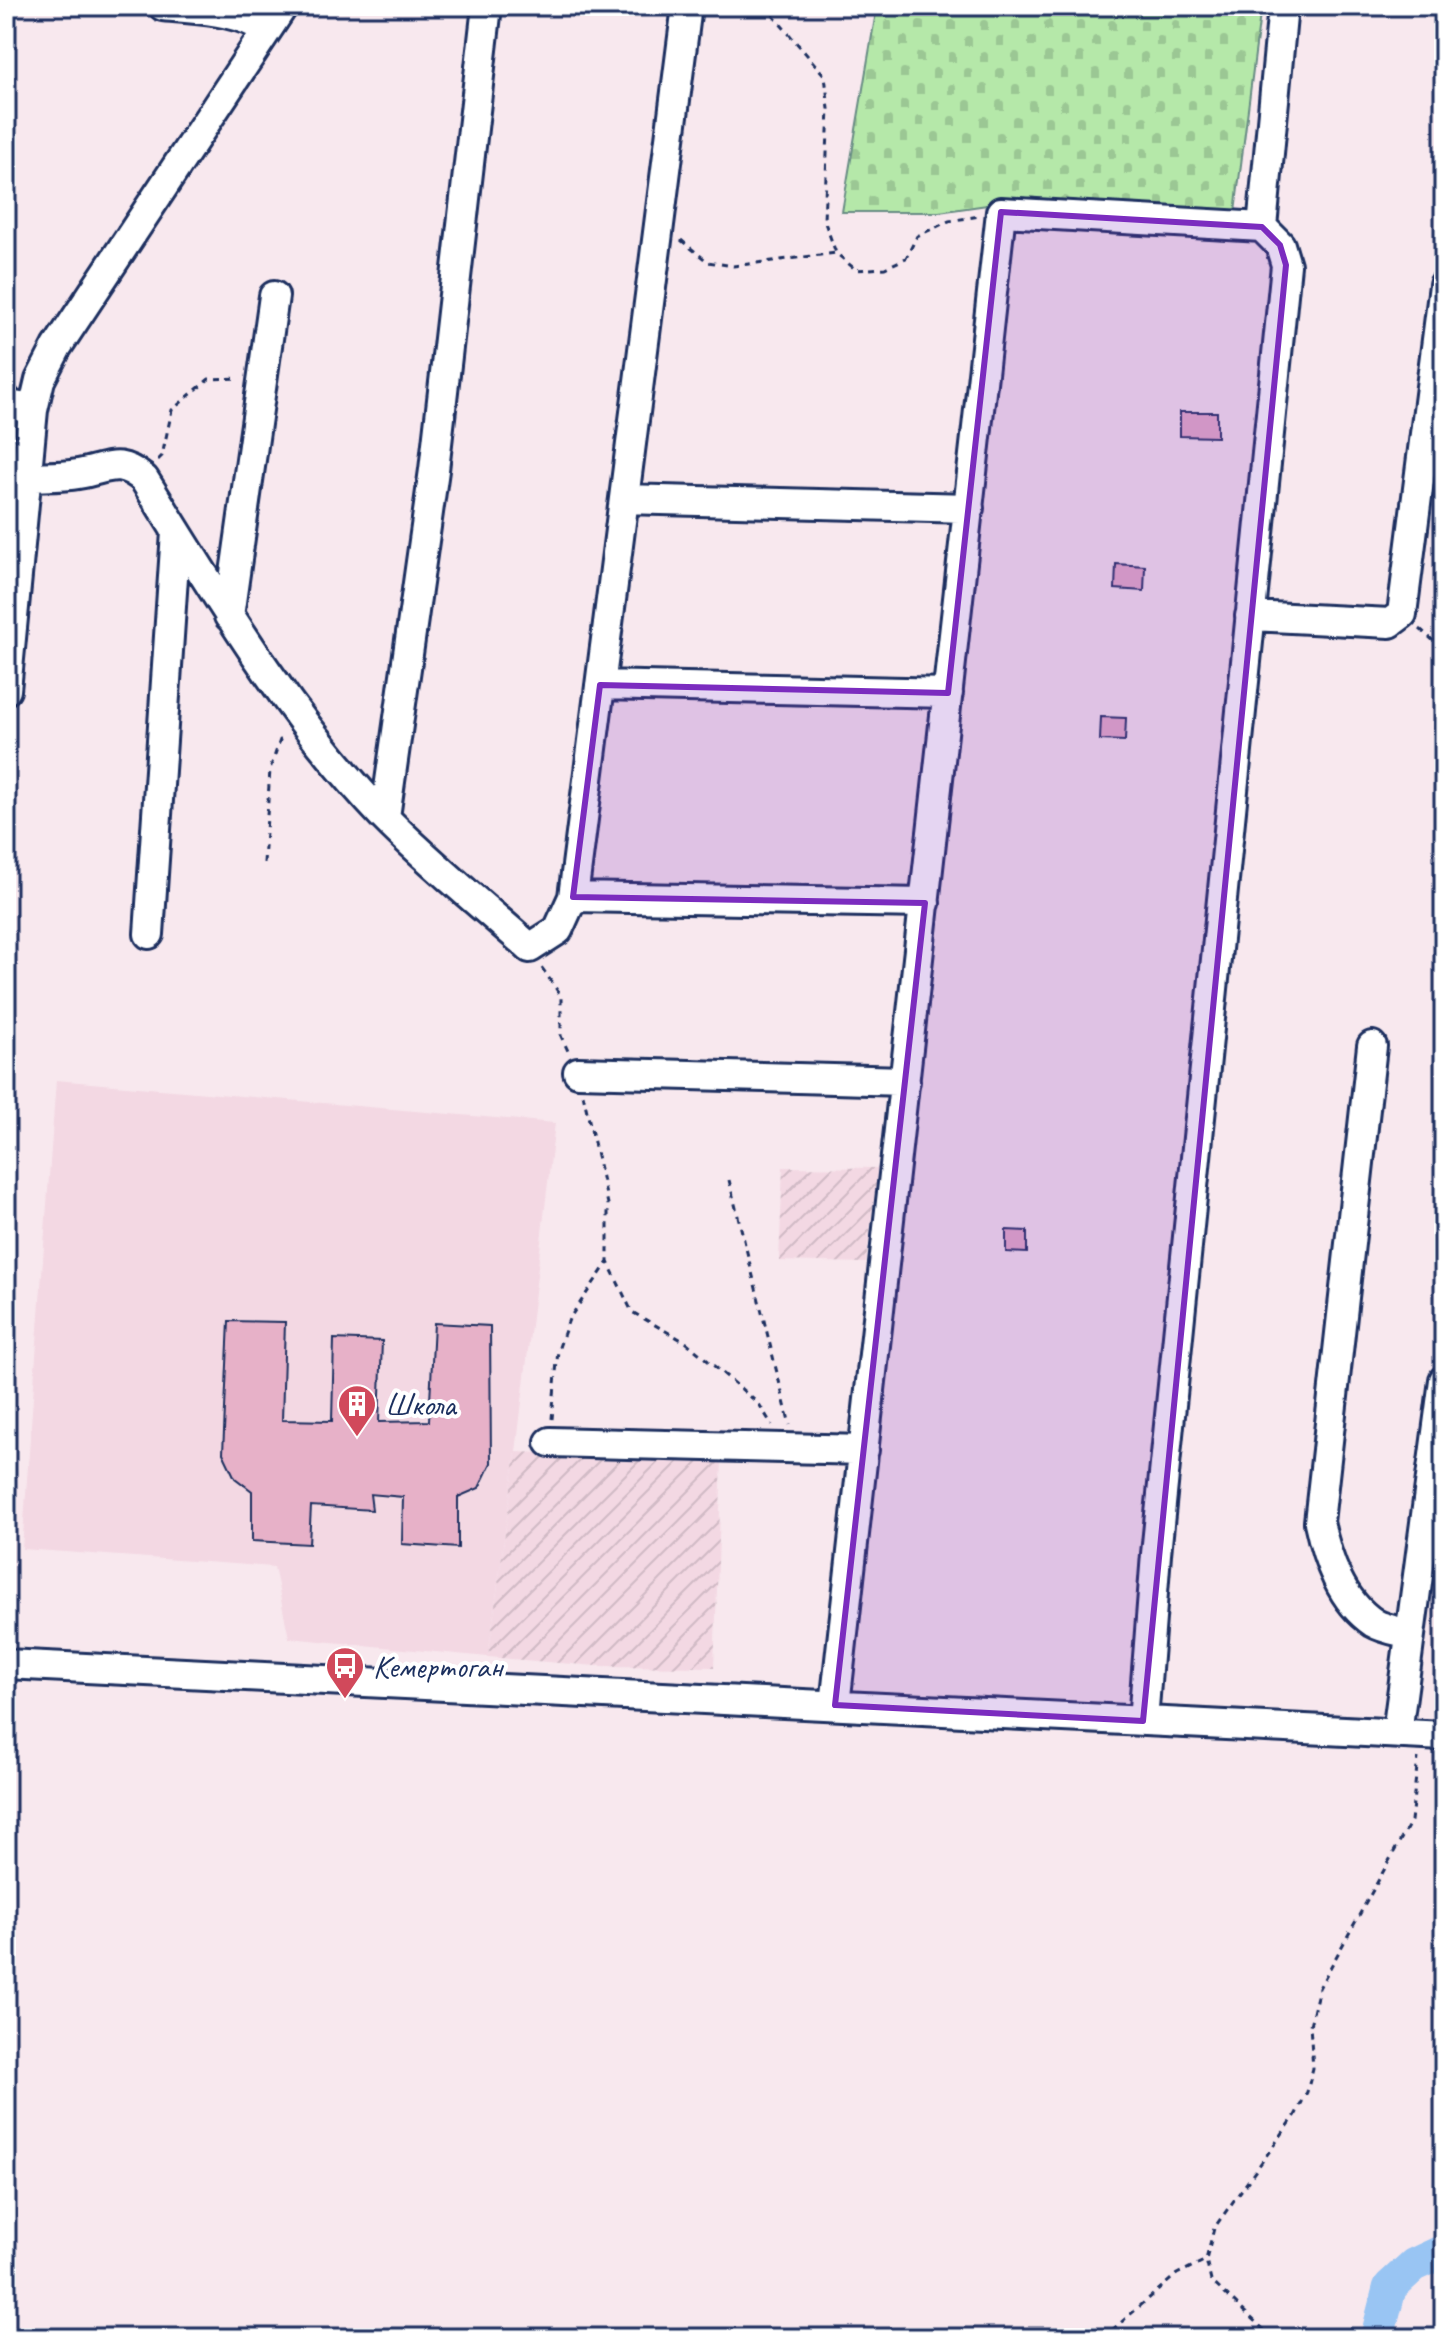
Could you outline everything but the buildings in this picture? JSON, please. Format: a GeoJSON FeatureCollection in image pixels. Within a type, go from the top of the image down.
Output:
{"type":"FeatureCollection","features":[{"type":"Feature","properties":{"kind":"street"},"geometry":{"type":"LineString","coordinates":[[163,6],[227,13],[251,19],[267,30]]}},
{"type":"Feature","properties":{"kind":"street"},"geometry":{"type":"LineString","coordinates":[[6,690],[33,410],[40,380],[57,347],[283,6]]}},
{"type":"Feature","properties":{"kind":"street"},"geometry":{"type":"LineString","coordinates":[[385,817],[434,470],[487,6]]}},
{"type":"Feature","properties":{"kind":"street"},"geometry":{"type":"LineString","coordinates":[[27,477],[77,474],[114,464],[130,468],[144,479],[229,616],[306,725],[385,817],[530,948],[558,930],[573,897],[687,6]]}},
{"type":"Feature","properties":{"kind":"street"},"geometry":{"type":"LineString","coordinates":[[1262,227],[1283,6]]}},
{"type":"Feature","properties":{"kind":"street"},"geometry":{"type":"LineString","coordinates":[[835,1705],[1001,212],[1262,227],[1280,245],[1286,265],[1156,1554],[1143,1721]]}},
{"type":"Feature","properties":{"kind":"street"},"geometry":{"type":"LineString","coordinates":[[1250,616],[1390,623],[1402,614],[1444,285]]}},
{"type":"Feature","properties":{"kind":"street"},"geometry":{"type":"LineString","coordinates":[[229,616],[274,296]]}},
{"type":"Feature","properties":{"kind":"street"},"geometry":{"type":"LineString","coordinates":[[6,400],[10,405],[33,410]]}},
{"type":"Feature","properties":{"kind":"street"},"geometry":{"type":"LineString","coordinates":[[624,499],[969,508]]}},
{"type":"Feature","properties":{"kind":"street"},"geometry":{"type":"LineString","coordinates":[[149,934],[176,532]]}},
{"type":"Feature","properties":{"kind":"street"},"geometry":{"type":"LineString","coordinates":[[600,685],[948,693]]}},
{"type":"Feature","properties":{"kind":"street"},"geometry":{"type":"LineString","coordinates":[[573,897],[925,903]]}},
{"type":"Feature","properties":{"kind":"street"},"geometry":{"type":"LineString","coordinates":[[1372,1046],[1319,1522],[1325,1553],[1350,1602],[1377,1625],[1410,1634]]}},
{"type":"Feature","properties":{"kind":"street"},"geometry":{"type":"LineString","coordinates":[[578,1072],[905,1081]]}},
{"type":"Feature","properties":{"kind":"street"},"geometry":{"type":"LineString","coordinates":[[6,1664],[1420,1735],[1410,1634],[1444,1380]]}},
{"type":"Feature","properties":{"kind":"street"},"geometry":{"type":"LineString","coordinates":[[550,1442],[864,1450]]}},
{"type":"Feature","properties":{"kind":"path"},"geometry":{"type":"LineString","coordinates":[[765,6],[825,76],[829,109],[824,220],[836,253],[856,270],[885,268],[906,258],[917,236],[949,221],[1001,212]]}},
{"type":"Feature","properties":{"kind":"path"},"geometry":{"type":"LineString","coordinates":[[660,223],[708,262],[733,266],[836,253]]}},
{"type":"Feature","properties":{"kind":"path"},"geometry":{"type":"LineString","coordinates":[[144,479],[162,456],[172,410],[209,379],[263,378]]}},
{"type":"Feature","properties":{"kind":"path"},"geometry":{"type":"LineString","coordinates":[[1402,614],[1444,650]]}},
{"type":"Feature","properties":{"kind":"path"},"geometry":{"type":"LineString","coordinates":[[264,863],[270,769],[280,740],[306,725]]}},
{"type":"Feature","properties":{"kind":"path"},"geometry":{"type":"LineString","coordinates":[[530,948],[561,996],[561,1036],[578,1072],[608,1204],[608,1262],[632,1312],[687,1343],[759,1404],[791,1448]]}},
{"type":"Feature","properties":{"kind":"path"},"geometry":{"type":"LineString","coordinates":[[729,1180],[791,1448]]}},
{"type":"Feature","properties":{"kind":"path"},"geometry":{"type":"LineString","coordinates":[[550,1442],[558,1350],[569,1319],[608,1262]]}},
{"type":"Feature","properties":{"kind":"path"},"geometry":{"type":"LineString","coordinates":[[1273,2338],[1211,2281],[1206,2260],[1214,2228],[1295,2116],[1307,2092],[1313,2068],[1310,2025],[1319,1988],[1411,1821],[1420,1735]]}},
{"type":"Feature","properties":{"kind":"path"},"geometry":{"type":"LineString","coordinates":[[1103,2338],[1177,2274],[1206,2260]]}},
{"type":"Feature","properties":{"kind":"highlighted area"},"geometry":{"type":"Polygon","coordinates":[[[1001,212],[1262,227],[1280,245],[1286,265],[1143,1721],[835,1705],[925,903],[573,897],[600,685],[948,693],[1001,212]]]}},
{"type":"Feature","properties":{"kind":"shaded area"},"geometry":{"type":"Polygon","coordinates":[[[56,1080],[555,1123],[488,1657],[289,1638],[274,1567],[22,1549],[56,1080]]]}},
{"type":"Feature","properties":{"kind":"shaded area"},"geometry":{"type":"Polygon","coordinates":[[[783,1167],[878,1168],[866,1263],[779,1261],[783,1167]]]}},
{"type":"Feature","properties":{"kind":"shaded area"},"geometry":{"type":"Polygon","coordinates":[[[516,1452],[722,1459],[714,1667],[596,1666],[488,1657],[516,1452]]]}},
{"type":"Feature","properties":{"kind":"green space"},"geometry":{"type":"Polygon","coordinates":[[[877,6],[1261,6],[1234,220],[994,204],[939,212],[842,212],[877,6]]]}},
{"type":"Feature","properties":{"kind":"waterway"},"geometry":{"type":"LineString","coordinates":[[1377,2338],[1390,2287],[1414,2265],[1444,2251]]}},
{"type":"Feature","properties":{"kind":"place","name":"Школа"},"geometry":{"type":"Point","coordinates":[357,1438]}},
{"type":"Feature","properties":{"kind":"place","name":"Кемертоган"},"geometry":{"type":"Point","coordinates":[345,1700]}}]}
